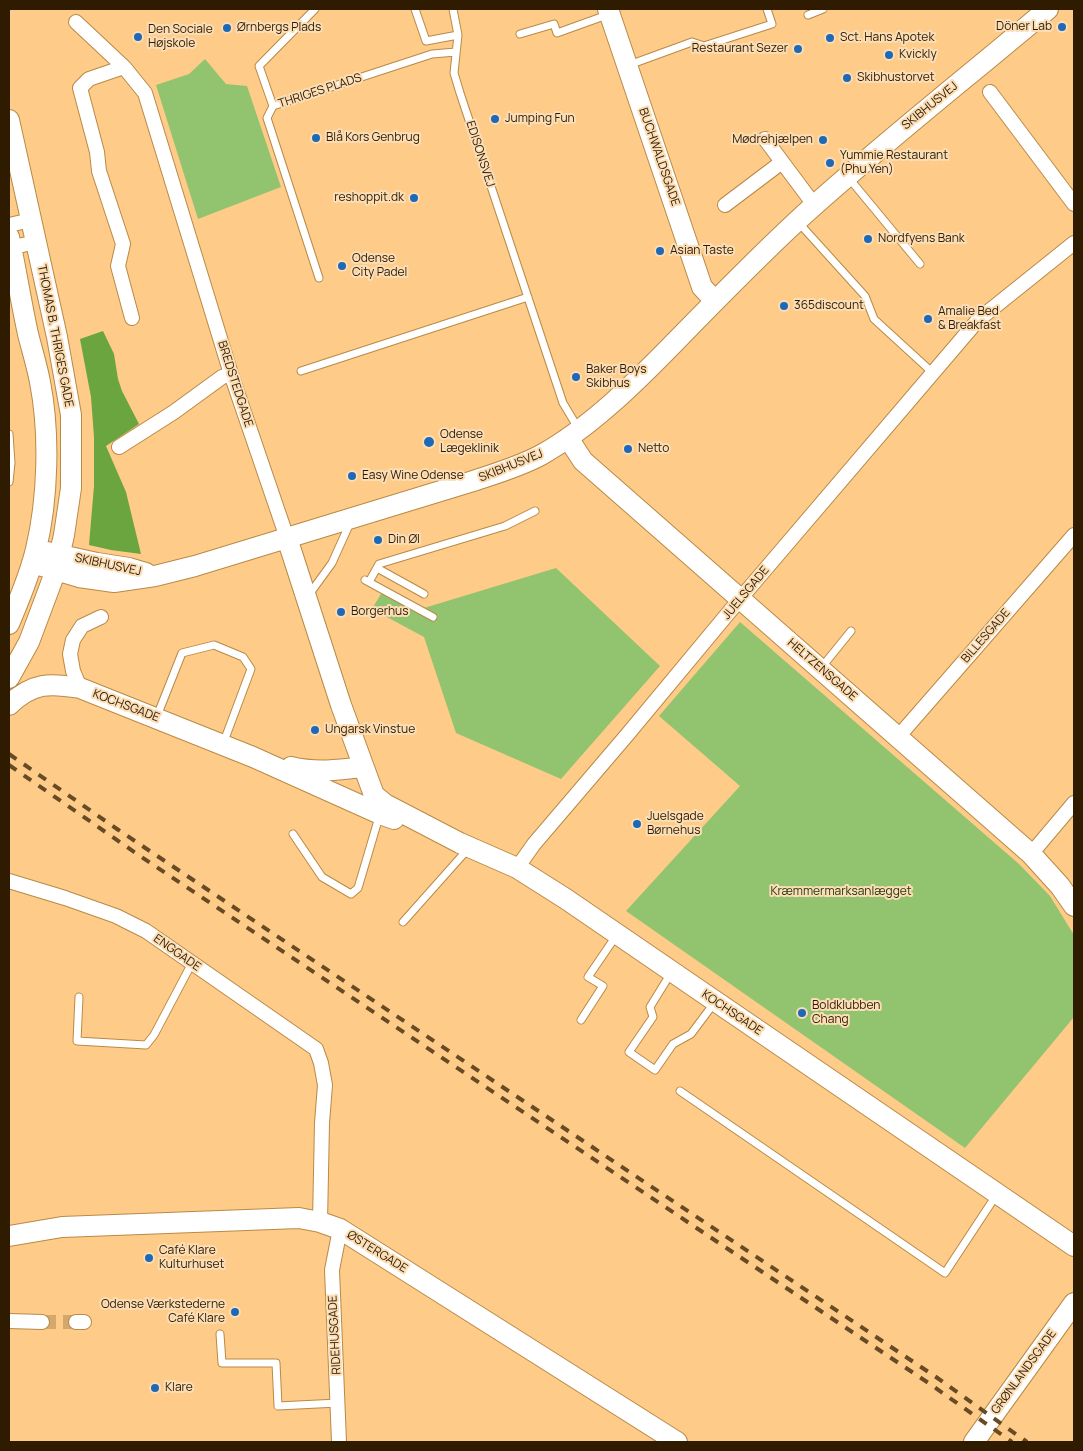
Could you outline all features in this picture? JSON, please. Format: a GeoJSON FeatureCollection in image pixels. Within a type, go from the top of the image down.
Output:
{"type":"FeatureCollection","features":[{"type":"Feature","properties":{"kind":"street","name":"SKIBHUSVEJ"},"geometry":{"type":"LineString","coordinates":[[58,562],[97,563],[129,568],[155,576],[195,566],[353,518],[505,470],[540,455],[573,434],[641,377],[737,278],[797,221],[900,131],[1048,9]]}},
{"type":"Feature","properties":{"kind":"street","name":"BUCHWALDSGADE"},"geometry":{"type":"LineString","coordinates":[[609,12],[702,287],[715,301]]}},
{"type":"Feature","properties":{"kind":"street","name":"BREDSTEDGADE"},"geometry":{"type":"LineString","coordinates":[[76,22],[124,67],[145,94],[231,374],[307,598],[341,706],[344,746],[375,805]]}},
{"type":"Feature","properties":{"kind":"street"},"geometry":{"type":"LineString","coordinates":[[124,67],[88,79],[80,88],[97,152],[99,171],[123,244],[118,266],[132,318]]}},
{"type":"Feature","properties":{"kind":"street"},"geometry":{"type":"LineString","coordinates":[[990,92],[1074,204]]}},
{"type":"Feature","properties":{"kind":"street","name":"THOMAS B. THRIGES GADE"},"geometry":{"type":"LineString","coordinates":[[9,120],[31,220],[15,239],[28,334],[40,382],[45,418],[46,452],[44,494],[34,556],[9,624]]}},
{"type":"Feature","properties":{"kind":"street"},"geometry":{"type":"LineString","coordinates":[[764,139],[815,206]]}},
{"type":"Feature","properties":{"kind":"street"},"geometry":{"type":"LineString","coordinates":[[725,205],[782,162]]}},
{"type":"Feature","properties":{"kind":"street","name":"THOMAS B. THRIGES GADE"},"geometry":{"type":"LineString","coordinates":[[9,678],[29,642],[58,562],[72,488],[71,415],[57,337],[15,239]]}},
{"type":"Feature","properties":{"kind":"street","name":"JUELSGADE"},"geometry":{"type":"LineString","coordinates":[[517,868],[534,844],[740,598],[978,320],[1074,243]]}},
{"type":"Feature","properties":{"kind":"street"},"geometry":{"type":"LineString","coordinates":[[119,447],[174,412],[222,377],[231,374]]}},
{"type":"Feature","properties":{"kind":"street","name":"HELTZENSGADE"},"geometry":{"type":"LineString","coordinates":[[573,434],[584,461],[1031,854],[1060,886],[1074,906]]}},
{"type":"Feature","properties":{"kind":"street","name":"BILLESGADE"},"geometry":{"type":"LineString","coordinates":[[898,737],[1074,535]]}},
{"type":"Feature","properties":{"kind":"street"},"geometry":{"type":"LineString","coordinates":[[34,556],[58,562]]}},
{"type":"Feature","properties":{"kind":"street","name":"KOCHSGADE"},"geometry":{"type":"LineString","coordinates":[[100,616],[82,626],[73,640],[70,654],[73,671],[80,688],[253,757],[339,796],[375,805],[517,868],[566,898],[1074,1246]]}},
{"type":"Feature","properties":{"kind":"street"},"geometry":{"type":"LineString","coordinates":[[9,705],[24,693],[45,685],[56,684],[80,688]]}},
{"type":"Feature","properties":{"kind":"street","name":"KOCHSGADE"},"geometry":{"type":"LineString","coordinates":[[253,757],[314,771],[354,768]]}},
{"type":"Feature","properties":{"kind":"street","name":"BREDSTEDGADE"},"geometry":{"type":"LineString","coordinates":[[339,796],[354,768]]}},
{"type":"Feature","properties":{"kind":"street"},"geometry":{"type":"LineString","coordinates":[[1031,854],[1074,803]]}},
{"type":"Feature","properties":{"kind":"street","name":"ENGGADE"},"geometry":{"type":"LineString","coordinates":[[9,881],[116,916],[146,931],[316,1050],[325,1085],[322,1123],[320,1222]]}},
{"type":"Feature","properties":{"kind":"street","name":"ØSTERGADE"},"geometry":{"type":"LineString","coordinates":[[9,1236],[62,1227],[116,1224],[299,1218],[320,1222],[340,1229],[677,1442]]}},
{"type":"Feature","properties":{"kind":"street","name":"RIDEHUSGADE"},"geometry":{"type":"LineString","coordinates":[[339,1442],[332,1270],[340,1229]]}},
{"type":"Feature","properties":{"kind":"street","name":"ØSTERGADE"},"geometry":{"type":"LineString","coordinates":[[9,1231],[30,1233]]}},
{"type":"Feature","properties":{"kind":"street","name":"GRØNLANDSGADE"},"geometry":{"type":"LineString","coordinates":[[974,1442],[1074,1303]]}},
{"type":"Feature","properties":{"kind":"street"},"geometry":{"type":"LineString","coordinates":[[9,1321],[42,1322]]}},
{"type":"Feature","properties":{"kind":"lane","name":"THRIGES PLADS"},"geometry":{"type":"LineString","coordinates":[[315,9],[259,66],[273,106],[432,54],[456,52]]}},
{"type":"Feature","properties":{"kind":"lane"},"geometry":{"type":"LineString","coordinates":[[416,9],[426,41],[458,35]]}},
{"type":"Feature","properties":{"kind":"lane","name":"EDISONSVEJ"},"geometry":{"type":"LineString","coordinates":[[452,9],[458,35],[454,73],[573,434]]}},
{"type":"Feature","properties":{"kind":"lane"},"geometry":{"type":"LineString","coordinates":[[627,65],[692,42],[704,46],[772,24],[767,9]]}},
{"type":"Feature","properties":{"kind":"lane"},"geometry":{"type":"LineString","coordinates":[[808,15],[823,9]]}},
{"type":"Feature","properties":{"kind":"lane"},"geometry":{"type":"LineString","coordinates":[[520,34],[554,24],[557,33],[609,12]]}},
{"type":"Feature","properties":{"kind":"lane"},"geometry":{"type":"LineString","coordinates":[[273,106],[267,118],[319,278]]}},
{"type":"Feature","properties":{"kind":"lane"},"geometry":{"type":"LineString","coordinates":[[848,177],[920,264]]}},
{"type":"Feature","properties":{"kind":"lane"},"geometry":{"type":"LineString","coordinates":[[797,221],[865,296],[874,320],[933,373]]}},
{"type":"Feature","properties":{"kind":"lane"},"geometry":{"type":"LineString","coordinates":[[301,372],[528,297]]}},
{"type":"Feature","properties":{"kind":"lane"},"geometry":{"type":"LineString","coordinates":[[9,434],[11,463],[9,482]]}},
{"type":"Feature","properties":{"kind":"lane"},"geometry":{"type":"LineString","coordinates":[[433,617],[367,581],[379,564],[505,526],[535,511]]}},
{"type":"Feature","properties":{"kind":"lane"},"geometry":{"type":"LineString","coordinates":[[307,598],[334,564],[353,518]]}},
{"type":"Feature","properties":{"kind":"lane"},"geometry":{"type":"LineString","coordinates":[[376,568],[424,594]]}},
{"type":"Feature","properties":{"kind":"lane"},"geometry":{"type":"LineString","coordinates":[[820,669],[851,631]]}},
{"type":"Feature","properties":{"kind":"lane"},"geometry":{"type":"LineString","coordinates":[[156,718],[182,653],[214,645],[243,657],[251,669],[222,745]]}},
{"type":"Feature","properties":{"kind":"lane"},"geometry":{"type":"LineString","coordinates":[[293,834],[322,877],[351,894],[358,888],[375,805]]}},
{"type":"Feature","properties":{"kind":"lane"},"geometry":{"type":"LineString","coordinates":[[403,922],[464,845]]}},
{"type":"Feature","properties":{"kind":"lane"},"geometry":{"type":"LineString","coordinates":[[581,1020],[604,986],[588,977],[618,934]]}},
{"type":"Feature","properties":{"kind":"lane"},"geometry":{"type":"LineString","coordinates":[[79,997],[76,1041],[146,1045],[154,1035],[192,963]]}},
{"type":"Feature","properties":{"kind":"lane"},"geometry":{"type":"LineString","coordinates":[[672,972],[650,1007],[653,1017],[630,1052],[655,1070],[673,1044],[691,1034],[715,1001]]}},
{"type":"Feature","properties":{"kind":"lane"},"geometry":{"type":"LineString","coordinates":[[680,1091],[945,1273],[997,1194]]}},
{"type":"Feature","properties":{"kind":"lane"},"geometry":{"type":"LineString","coordinates":[[220,1334],[222,1363],[276,1363],[278,1406],[338,1403]]}},
{"type":"Feature","properties":{"kind":"green space"},"geometry":{"type":"Polygon","coordinates":[[[205,59],[226,84],[247,86],[281,187],[198,219],[156,85],[189,74],[205,59]]]}},
{"type":"Feature","properties":{"kind":"green space"},"geometry":{"type":"Polygon","coordinates":[[[103,331],[114,354],[122,391],[139,424],[106,446],[126,492],[141,554],[89,545],[94,486],[94,437],[91,397],[80,339],[103,331]]]}},
{"type":"Feature","properties":{"kind":"green space"},"geometry":{"type":"Polygon","coordinates":[[[556,568],[660,666],[561,779],[456,733],[424,637],[372,609],[385,587],[424,608],[556,568]]]}},
{"type":"Feature","properties":{"kind":"green space","name":"Kræmmermarksanlægget"},"geometry":{"type":"Polygon","coordinates":[[[740,622],[1019,864],[1050,896],[1074,935],[1074,1017],[965,1148],[626,911],[740,786],[659,716],[740,622]]]}},
{"type":"Feature","properties":{"kind":"tunnel"},"geometry":{"type":"LineString","coordinates":[[42,1322],[76,1322]]}},
{"type":"Feature","properties":{"kind":"railway"},"geometry":{"type":"LineString","coordinates":[[9,754],[117,829],[936,1377],[1027,1442]]}},
{"type":"Feature","properties":{"kind":"railway"},"geometry":{"type":"LineString","coordinates":[[9,765],[140,856],[930,1384],[1012,1442]]}},
{"type":"Feature","properties":{"kind":"place","name":"Döner Lab"},"geometry":{"type":"Point","coordinates":[1062,27]}},
{"type":"Feature","properties":{"kind":"place","name":"Ørnbergs Plads"},"geometry":{"type":"Point","coordinates":[227,28]}},
{"type":"Feature","properties":{"kind":"place","name":"Den Sociale Højskole"},"geometry":{"type":"Point","coordinates":[138,37]}},
{"type":"Feature","properties":{"kind":"place","name":"Sct. Hans Apotek"},"geometry":{"type":"Point","coordinates":[830,38]}},
{"type":"Feature","properties":{"kind":"place","name":"Restaurant Sezer"},"geometry":{"type":"Point","coordinates":[798,49]}},
{"type":"Feature","properties":{"kind":"place","name":"Kvickly"},"geometry":{"type":"Point","coordinates":[889,55]}},
{"type":"Feature","properties":{"kind":"place","name":"Skibhustorvet"},"geometry":{"type":"Point","coordinates":[847,78]}},
{"type":"Feature","properties":{"kind":"place","name":"Jumping Fun"},"geometry":{"type":"Point","coordinates":[495,119]}},
{"type":"Feature","properties":{"kind":"place","name":"Blå Kors Genbrug"},"geometry":{"type":"Point","coordinates":[316,138]}},
{"type":"Feature","properties":{"kind":"place","name":"Mødrehjælpen"},"geometry":{"type":"Point","coordinates":[823,140]}},
{"type":"Feature","properties":{"kind":"place","name":"Yummie Restaurant (Phu Yen)"},"geometry":{"type":"Point","coordinates":[830,163]}},
{"type":"Feature","properties":{"kind":"place","name":"reshoppit.dk"},"geometry":{"type":"Point","coordinates":[414,198]}},
{"type":"Feature","properties":{"kind":"place","name":"Nordfyens Bank"},"geometry":{"type":"Point","coordinates":[868,239]}},
{"type":"Feature","properties":{"kind":"place","name":"Asian Taste"},"geometry":{"type":"Point","coordinates":[660,251]}},
{"type":"Feature","properties":{"kind":"place","name":"Odense City Padel"},"geometry":{"type":"Point","coordinates":[342,266]}},
{"type":"Feature","properties":{"kind":"place","name":"365discount"},"geometry":{"type":"Point","coordinates":[784,306]}},
{"type":"Feature","properties":{"kind":"place","name":"Amalie Bed & Breakfast"},"geometry":{"type":"Point","coordinates":[928,319]}},
{"type":"Feature","properties":{"kind":"place","name":"Baker Boys Skibhus"},"geometry":{"type":"Point","coordinates":[576,377]}},
{"type":"Feature","properties":{"kind":"place","name":"Odense Lægeklinik"},"geometry":{"type":"Point","coordinates":[429,442]}},
{"type":"Feature","properties":{"kind":"place","name":"Netto"},"geometry":{"type":"Point","coordinates":[628,449]}},
{"type":"Feature","properties":{"kind":"place","name":"Easy Wine Odense"},"geometry":{"type":"Point","coordinates":[352,476]}},
{"type":"Feature","properties":{"kind":"place","name":"Din Øl"},"geometry":{"type":"Point","coordinates":[378,540]}},
{"type":"Feature","properties":{"kind":"place","name":"Borgerhus"},"geometry":{"type":"Point","coordinates":[341,612]}},
{"type":"Feature","properties":{"kind":"place","name":"Ungarsk Vinstue"},"geometry":{"type":"Point","coordinates":[315,730]}},
{"type":"Feature","properties":{"kind":"place","name":"Juelsgade Børnehus"},"geometry":{"type":"Point","coordinates":[637,824]}},
{"type":"Feature","properties":{"kind":"place","name":"Boldklubben Chang"},"geometry":{"type":"Point","coordinates":[802,1013]}},
{"type":"Feature","properties":{"kind":"place","name":"Café Klare Kulturhuset"},"geometry":{"type":"Point","coordinates":[149,1258]}},
{"type":"Feature","properties":{"kind":"place","name":"Odense Værkstederne Café Klare"},"geometry":{"type":"Point","coordinates":[235,1312]}},
{"type":"Feature","properties":{"kind":"place","name":"Klare"},"geometry":{"type":"Point","coordinates":[155,1388]}}]}
